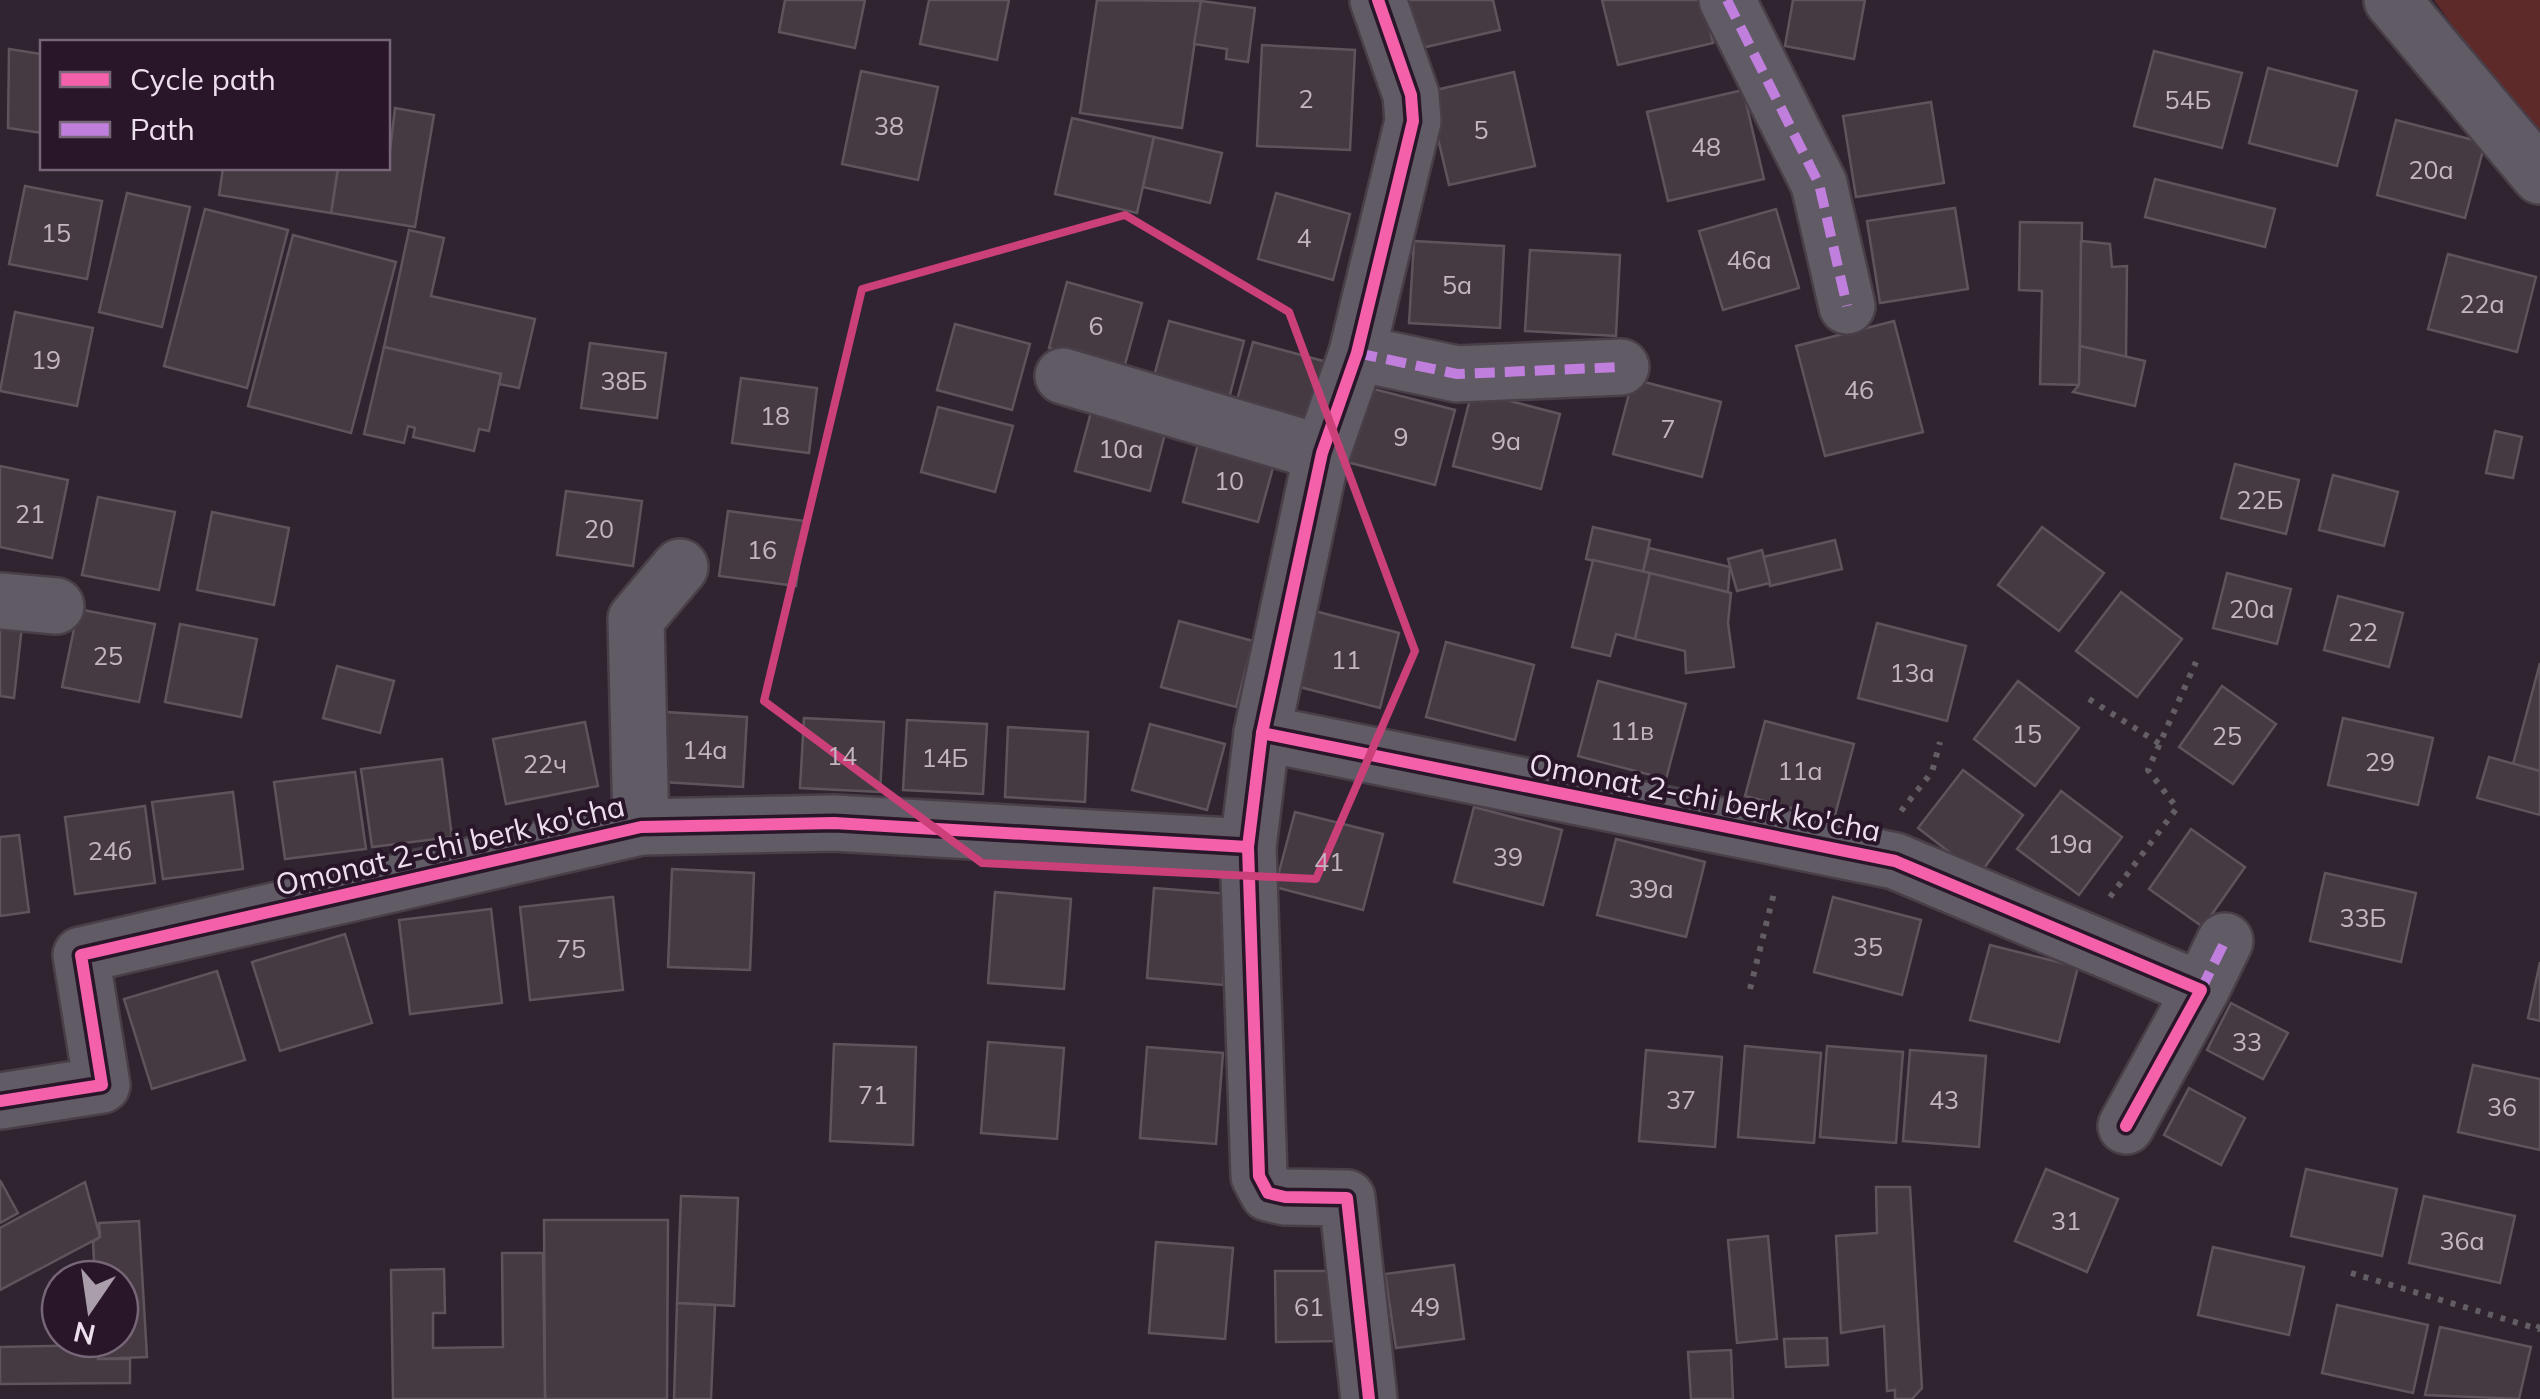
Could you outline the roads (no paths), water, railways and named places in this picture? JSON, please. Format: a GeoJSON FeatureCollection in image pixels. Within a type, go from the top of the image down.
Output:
{"type":"FeatureCollection","features":[{"type":"Feature","properties":{"kind":"street"},"geometry":{"type":"LineString","coordinates":[[1369,1399],[1347,1198],[1285,1198],[1268,1193],[1259,1176],[1248,846],[1262,733],[1322,453],[1357,353],[1413,121],[1411,95],[1378,0]]}},
{"type":"Feature","properties":{"kind":"street"},"geometry":{"type":"LineString","coordinates":[[1727,0],[1819,184],[1847,306]]}},
{"type":"Feature","properties":{"kind":"street"},"geometry":{"type":"LineString","coordinates":[[2392,0],[2540,176]]}},
{"type":"Feature","properties":{"kind":"street"},"geometry":{"type":"LineString","coordinates":[[1357,353],[1457,374],[1621,367]]}},
{"type":"Feature","properties":{"kind":"street"},"geometry":{"type":"LineString","coordinates":[[1063,376],[1322,453]]}},
{"type":"Feature","properties":{"kind":"street"},"geometry":{"type":"LineString","coordinates":[[641,827],[636,619],[680,566]]}},
{"type":"Feature","properties":{"kind":"street"},"geometry":{"type":"LineString","coordinates":[[0,600],[56,606]]}},
{"type":"Feature","properties":{"kind":"street","name":"Omonat 2-chi berk ko'cha"},"geometry":{"type":"LineString","coordinates":[[1262,733],[1895,860],[2202,990]]}},
{"type":"Feature","properties":{"kind":"street","name":"Omonat 2-chi berk ko'cha"},"geometry":{"type":"LineString","coordinates":[[0,1101],[102,1085],[81,955],[641,827],[834,822],[1248,846]]}},
{"type":"Feature","properties":{"kind":"street"},"geometry":{"type":"LineString","coordinates":[[2126,1126],[2225,942]]}}]}
